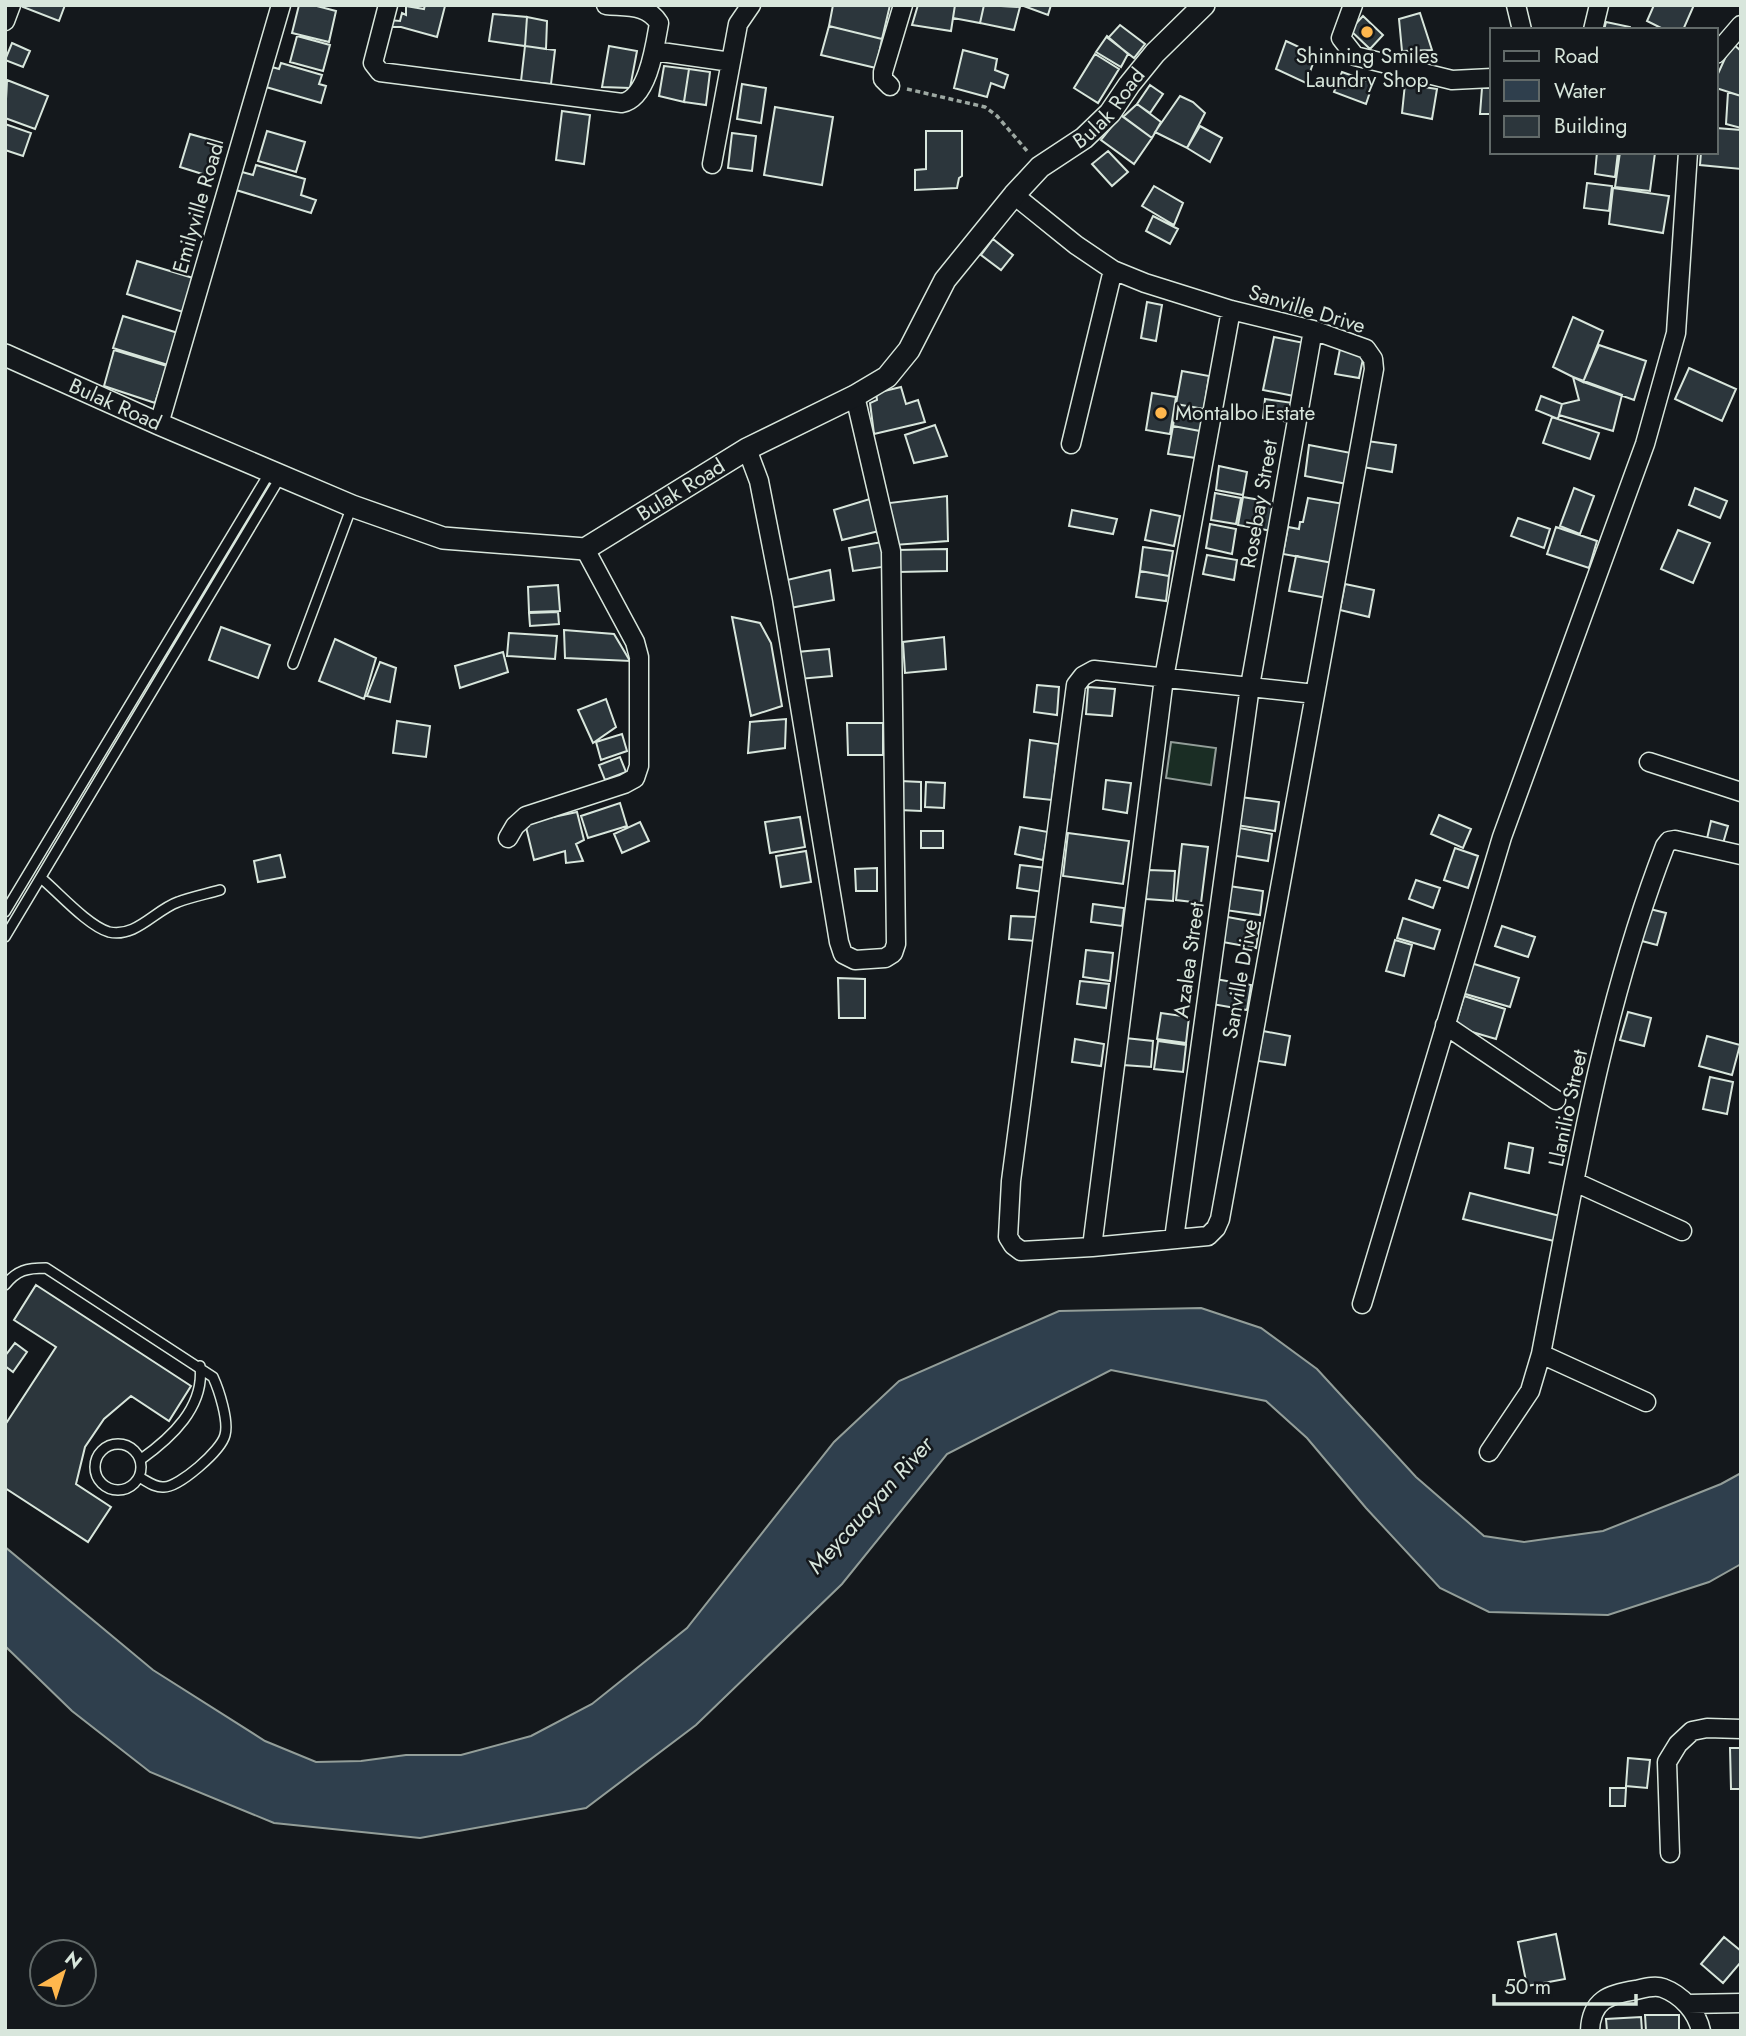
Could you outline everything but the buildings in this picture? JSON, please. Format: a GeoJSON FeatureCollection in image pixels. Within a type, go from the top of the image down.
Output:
{"type":"FeatureCollection","features":[{"type":"Feature","properties":{"kind":"street"},"geometry":{"type":"LineString","coordinates":[[5,21],[11,5]]}},
{"type":"Feature","properties":{"kind":"street","name":"Emilyville Road"},"geometry":{"type":"LineString","coordinates":[[159,424],[281,5]]}},
{"type":"Feature","properties":{"kind":"street"},"geometry":{"type":"LineString","coordinates":[[388,5],[373,63],[380,72],[622,103],[631,101],[639,94],[654,51],[659,23],[653,13],[644,9],[606,5]]}},
{"type":"Feature","properties":{"kind":"street"},"geometry":{"type":"LineString","coordinates":[[712,164],[738,24],[751,5]]}},
{"type":"Feature","properties":{"kind":"street"},"geometry":{"type":"LineString","coordinates":[[890,86],[883,79],[883,72],[903,5]]}},
{"type":"Feature","properties":{"kind":"street","name":"Bulak Road"},"geometry":{"type":"LineString","coordinates":[[5,355],[352,506],[443,538],[585,549],[747,449],[855,396],[887,377],[909,350],[945,281],[1014,195],[1040,167],[1084,138],[1110,113],[1155,52],[1204,5]]}},
{"type":"Feature","properties":{"kind":"street"},"geometry":{"type":"LineString","coordinates":[[1353,5],[1341,38],[1355,56],[1451,80],[1490,78]]}},
{"type":"Feature","properties":{"kind":"street"},"geometry":{"type":"LineString","coordinates":[[1516,5],[1522,28]]}},
{"type":"Feature","properties":{"kind":"street"},"geometry":{"type":"LineString","coordinates":[[1593,28],[1599,5]]}},
{"type":"Feature","properties":{"kind":"street"},"geometry":{"type":"LineString","coordinates":[[1718,52],[1741,25]]}},
{"type":"Feature","properties":{"kind":"street"},"geometry":{"type":"LineString","coordinates":[[654,51],[732,62]]}},
{"type":"Feature","properties":{"kind":"street"},"geometry":{"type":"LineString","coordinates":[[1362,1304],[1502,836],[1649,432],[1676,333],[1688,154]]}},
{"type":"Feature","properties":{"kind":"street","name":"Sanville Drive"},"geometry":{"type":"LineString","coordinates":[[1014,195],[1076,245],[1113,270],[1231,310],[1313,330],[1366,349],[1373,359],[1374,369],[1220,1219],[1208,1236],[1021,1251],[1008,1237],[1011,1181],[1076,685],[1083,676],[1094,670],[1164,678]]}},
{"type":"Feature","properties":{"kind":"street"},"geometry":{"type":"LineString","coordinates":[[1071,444],[1113,270]]}},
{"type":"Feature","properties":{"kind":"street"},"geometry":{"type":"LineString","coordinates":[[1092,1247],[1164,678],[1231,310]]}},
{"type":"Feature","properties":{"kind":"street","name":"Rosebay Street"},"geometry":{"type":"LineString","coordinates":[[1250,686],[1313,330]]}},
{"type":"Feature","properties":{"kind":"street"},"geometry":{"type":"LineString","coordinates":[[747,449],[759,481],[782,598],[839,942],[843,954],[855,960],[886,958],[893,953],[896,944],[891,551],[855,396]]}},
{"type":"Feature","properties":{"kind":"street"},"geometry":{"type":"LineString","coordinates":[[508,838],[515,826],[526,816],[624,785],[635,778],[639,766],[639,657],[635,642],[585,549]]}},
{"type":"Feature","properties":{"kind":"street"},"geometry":{"type":"LineString","coordinates":[[1164,678],[1315,694]]}},
{"type":"Feature","properties":{"kind":"street","name":"Azalea Street"},"geometry":{"type":"LineString","coordinates":[[1174,1240],[1250,686]]}},
{"type":"Feature","properties":{"kind":"street"},"geometry":{"type":"LineString","coordinates":[[1649,761],[1741,792]]}},
{"type":"Feature","properties":{"kind":"street","name":"Llanilio Street"},"geometry":{"type":"LineString","coordinates":[[1489,1451],[1530,1391],[1541,1354],[1594,1083],[1642,905],[1665,846],[1669,841],[1675,840],[1741,855]]}},
{"type":"Feature","properties":{"kind":"street"},"geometry":{"type":"LineString","coordinates":[[1445,1025],[1556,1100]]}},
{"type":"Feature","properties":{"kind":"street"},"geometry":{"type":"LineString","coordinates":[[1575,1182],[1682,1231]]}},
{"type":"Feature","properties":{"kind":"street"},"geometry":{"type":"LineString","coordinates":[[1541,1354],[1646,1402]]}},
{"type":"Feature","properties":{"kind":"street"},"geometry":{"type":"LineString","coordinates":[[1670,1853],[1667,1762],[1678,1744],[1692,1731],[1707,1728],[1741,1729]]}},
{"type":"Feature","properties":{"kind":"street"},"geometry":{"type":"LineString","coordinates":[[1590,2031],[1590,2017],[1600,2001],[1616,1993],[1655,1987],[1664,1988],[1688,2004],[1698,2019],[1701,2031]]}},
{"type":"Feature","properties":{"kind":"street"},"geometry":{"type":"LineString","coordinates":[[1688,2004],[1741,2003]]}},
{"type":"Feature","properties":{"kind":"lane"},"geometry":{"type":"LineString","coordinates":[[5,937],[276,473]]}},
{"type":"Feature","properties":{"kind":"lane"},"geometry":{"type":"LineString","coordinates":[[5,912],[276,473]]}},
{"type":"Feature","properties":{"kind":"lane"},"geometry":{"type":"LineString","coordinates":[[293,664],[352,506]]}},
{"type":"Feature","properties":{"kind":"lane"},"geometry":{"type":"LineString","coordinates":[[41,878],[93,924],[107,931],[120,933],[136,928],[175,903],[219,890]]}},
{"type":"Feature","properties":{"kind":"lane"},"geometry":{"type":"LineString","coordinates":[[5,1284],[9,1272],[46,1268],[200,1366],[213,1377],[227,1428],[221,1445],[211,1458],[169,1487],[159,1487],[139,1476]]}},
{"type":"Feature","properties":{"kind":"lane"},"geometry":{"type":"LineString","coordinates":[[140,1460],[172,1433],[192,1409],[202,1381],[200,1366]]}},
{"type":"Feature","properties":{"kind":"lane"},"geometry":{"type":"LineString","coordinates":[[114,1443],[131,1447],[140,1460],[139,1476],[128,1488],[112,1489],[99,1481],[94,1466],[100,1451],[114,1443]]}},
{"type":"Feature","properties":{"kind":"path"},"geometry":{"type":"LineString","coordinates":[[890,86],[985,107],[1009,128],[1040,167]]}},
{"type":"Feature","properties":{"kind":"green space"},"geometry":{"type":"Polygon","coordinates":[[[1171,742],[1216,748],[1211,785],[1166,778],[1171,742]]]}},
{"type":"Feature","properties":{"kind":"water","name":"Meycauayan River"},"geometry":{"type":"Polygon","coordinates":[[[1201,1308],[1261,1328],[1317,1369],[1416,1477],[1484,1536],[1524,1542],[1603,1531],[1721,1484],[1741,1473],[1741,1564],[1709,1582],[1608,1615],[1489,1612],[1440,1588],[1366,1508],[1307,1438],[1266,1401],[1111,1370],[947,1454],[842,1584],[696,1725],[586,1808],[420,1838],[274,1823],[150,1772],[72,1711],[5,1646],[5,1547],[153,1670],[265,1741],[316,1762],[361,1761],[406,1755],[461,1755],[531,1736],[592,1704],[687,1628],[834,1442],[899,1381],[1059,1311],[1201,1308]]]}},
{"type":"Feature","properties":{"kind":"place","name":"Shinning Smiles Laundry Shop"},"geometry":{"type":"Point","coordinates":[1367,32]}},
{"type":"Feature","properties":{"kind":"place","name":"Montalbo Estate"},"geometry":{"type":"Point","coordinates":[1161,413]}}]}
